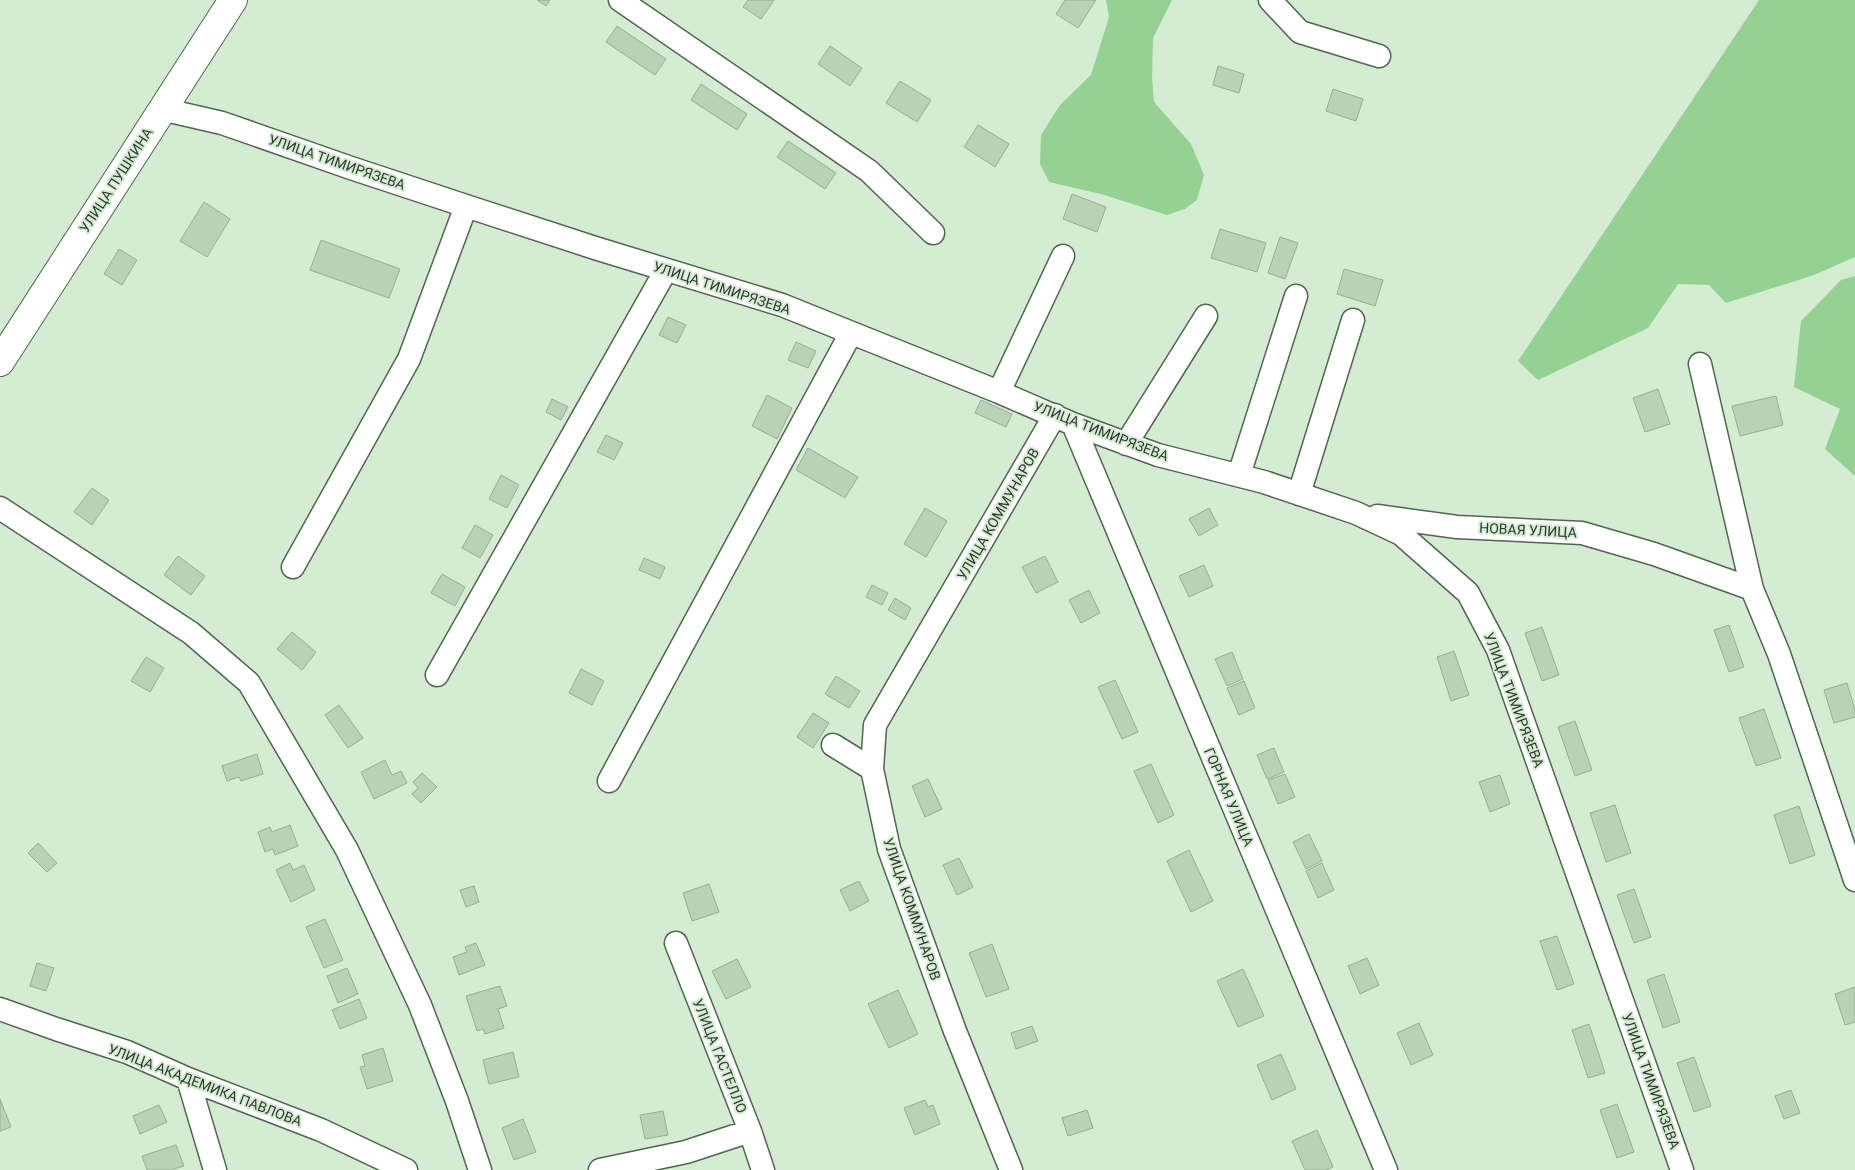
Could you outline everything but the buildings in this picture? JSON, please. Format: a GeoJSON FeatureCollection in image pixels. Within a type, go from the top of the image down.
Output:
{"type":"FeatureCollection","features":[{"type":"Feature","properties":{"kind":"main road","name":"УЛИЦА ПУШКИНА"},"geometry":{"type":"LineString","coordinates":[[0,362],[161,109],[233,0]]}},
{"type":"Feature","properties":{"kind":"street"},"geometry":{"type":"LineString","coordinates":[[620,0],[869,171],[933,233]]}},
{"type":"Feature","properties":{"kind":"street"},"geometry":{"type":"LineString","coordinates":[[1270,0],[1300,32],[1379,56]]}},
{"type":"Feature","properties":{"kind":"street","name":"УЛИЦА ТИМИРЯЗЕВА"},"geometry":{"type":"LineString","coordinates":[[161,109],[222,122],[351,168],[466,206],[782,305],[1126,444],[1158,455],[1239,475],[1299,494],[1356,513],[1401,534],[1468,592],[1498,650],[1682,1170]]}},
{"type":"Feature","properties":{"kind":"street"},"geometry":{"type":"LineString","coordinates":[[293,567],[409,359],[466,206]]}},
{"type":"Feature","properties":{"kind":"street"},"geometry":{"type":"LineString","coordinates":[[999,392],[1063,256]]}},
{"type":"Feature","properties":{"kind":"street"},"geometry":{"type":"LineString","coordinates":[[437,675],[666,270]]}},
{"type":"Feature","properties":{"kind":"street"},"geometry":{"type":"LineString","coordinates":[[1239,475],[1296,296]]}},
{"type":"Feature","properties":{"kind":"street"},"geometry":{"type":"LineString","coordinates":[[1126,444],[1206,316]]}},
{"type":"Feature","properties":{"kind":"street"},"geometry":{"type":"LineString","coordinates":[[1299,494],[1353,320]]}},
{"type":"Feature","properties":{"kind":"street"},"geometry":{"type":"LineString","coordinates":[[609,781],[851,333]]}},
{"type":"Feature","properties":{"kind":"street"},"geometry":{"type":"LineString","coordinates":[[1700,364],[1752,589],[1779,654],[1855,880]]}},
{"type":"Feature","properties":{"kind":"street","name":"УЛИЦА КОММУНАРОВ"},"geometry":{"type":"LineString","coordinates":[[1011,1170],[955,1031],[889,849],[872,769],[875,725],[1064,419]]}},
{"type":"Feature","properties":{"kind":"street","name":"ГОРНАЯ УЛИЦА"},"geometry":{"type":"LineString","coordinates":[[1064,419],[1386,1170]]}},
{"type":"Feature","properties":{"kind":"street"},"geometry":{"type":"LineString","coordinates":[[0,508],[191,632],[249,683],[351,859],[420,1005],[457,1101],[480,1170]]}},
{"type":"Feature","properties":{"kind":"street","name":"НОВАЯ УЛИЦА"},"geometry":{"type":"LineString","coordinates":[[1356,513],[1457,527],[1582,533],[1654,554],[1752,589]]}},
{"type":"Feature","properties":{"kind":"street"},"geometry":{"type":"LineString","coordinates":[[833,745],[872,769]]}},
{"type":"Feature","properties":{"kind":"street","name":"УЛИЦА ГАСТЕЛЛО"},"geometry":{"type":"LineString","coordinates":[[676,943],[750,1131],[763,1170]]}},
{"type":"Feature","properties":{"kind":"street","name":"УЛИЦА АКАДЕМИКА ПАВЛОВА"},"geometry":{"type":"LineString","coordinates":[[0,1009],[127,1052],[188,1079],[321,1130],[406,1170]]}},
{"type":"Feature","properties":{"kind":"street"},"geometry":{"type":"LineString","coordinates":[[188,1079],[215,1170]]}},
{"type":"Feature","properties":{"kind":"street"},"geometry":{"type":"LineString","coordinates":[[600,1170],[686,1152],[750,1131]]}},
{"type":"Feature","properties":{"kind":"green space"},"geometry":{"type":"Polygon","coordinates":[[[1106,0],[1172,0],[1153,38],[1152,77],[1154,102],[1191,144],[1204,175],[1197,200],[1185,209],[1167,215],[1101,194],[1049,182],[1040,164],[1041,135],[1060,105],[1091,75],[1109,17],[1106,0]]]}},
{"type":"Feature","properties":{"kind":"green space"},"geometry":{"type":"Polygon","coordinates":[[[1759,0],[1855,0],[1855,257],[1814,275],[1726,303],[1709,285],[1678,284],[1648,328],[1538,380],[1518,361],[1759,0]]]}},
{"type":"Feature","properties":{"kind":"green space"},"geometry":{"type":"Polygon","coordinates":[[[1855,276],[1855,476],[1825,449],[1840,409],[1794,387],[1801,321],[1841,280],[1855,276]]]}}]}
